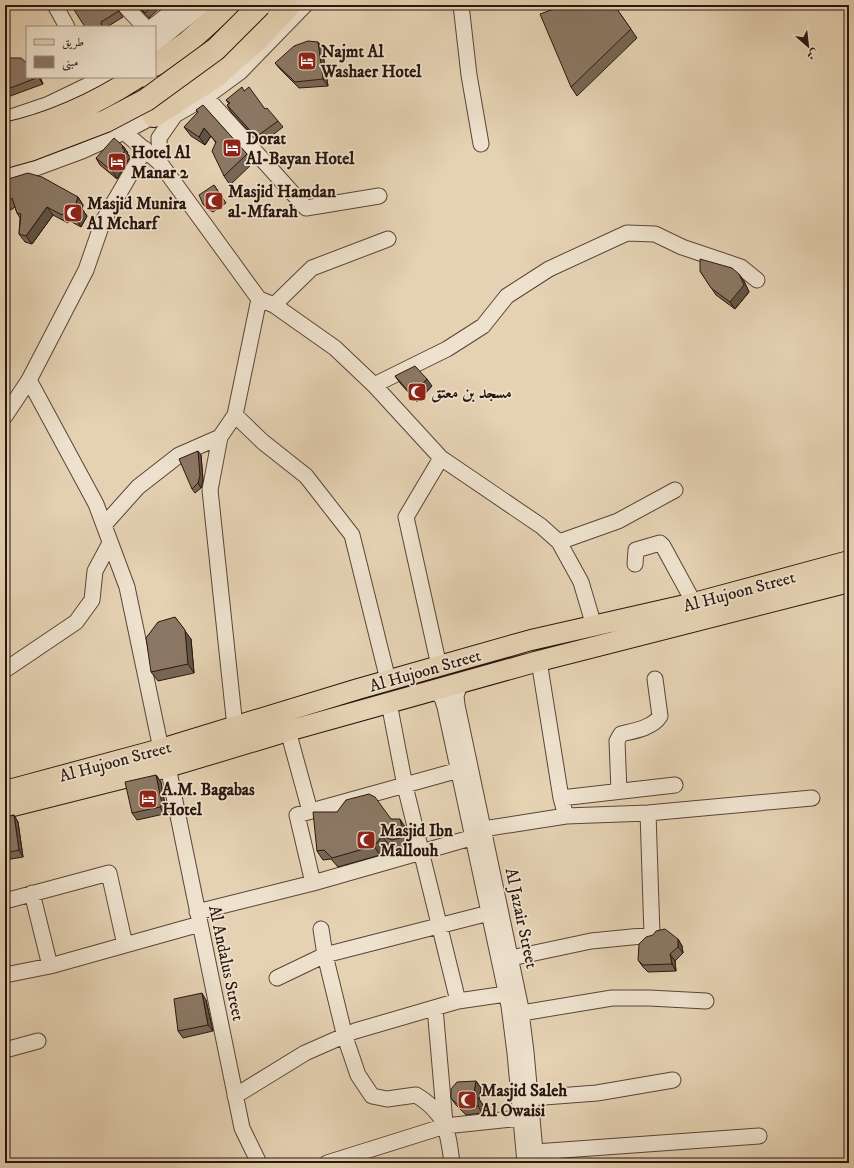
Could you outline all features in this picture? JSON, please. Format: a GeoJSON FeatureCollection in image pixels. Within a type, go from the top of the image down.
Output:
{"type":"FeatureCollection","features":[{"type":"Feature","properties":{"kind":"highway"},"geometry":{"type":"LineString","coordinates":[[156,64],[188,42],[230,5]]}},
{"type":"Feature","properties":{"kind":"highway"},"geometry":{"type":"LineString","coordinates":[[5,157],[30,150],[106,121],[146,100],[216,49],[260,5]]}},
{"type":"Feature","properties":{"kind":"highway"},"geometry":{"type":"LineString","coordinates":[[164,115],[215,77],[259,38],[290,5]]}},
{"type":"Feature","properties":{"kind":"highway"},"geometry":{"type":"LineString","coordinates":[[5,134],[25,130],[107,96],[135,78]]}},
{"type":"Feature","properties":{"kind":"main road","name":"Al Hujoon Street"},"geometry":{"type":"LineString","coordinates":[[5,808],[164,758],[235,727],[388,680],[531,640],[694,603],[849,561]]}},
{"type":"Feature","properties":{"kind":"main road","name":"Al Hujoon Street"},"geometry":{"type":"LineString","coordinates":[[5,791],[288,731],[436,691],[539,661],[849,582]]}},
{"type":"Feature","properties":{"kind":"street"},"geometry":{"type":"LineString","coordinates":[[55,5],[66,26]]}},
{"type":"Feature","properties":{"kind":"street"},"geometry":{"type":"LineString","coordinates":[[124,5],[143,26]]}},
{"type":"Feature","properties":{"kind":"street"},"geometry":{"type":"LineString","coordinates":[[153,26],[180,5]]}},
{"type":"Feature","properties":{"kind":"street"},"geometry":{"type":"LineString","coordinates":[[156,43],[203,5]]}},
{"type":"Feature","properties":{"kind":"street"},"geometry":{"type":"LineString","coordinates":[[5,176],[36,168],[82,151],[206,97],[240,72],[305,5]]}},
{"type":"Feature","properties":{"kind":"street"},"geometry":{"type":"LineString","coordinates":[[460,5],[469,75],[481,144]]}},
{"type":"Feature","properties":{"kind":"street"},"geometry":{"type":"LineString","coordinates":[[5,119],[49,104],[97,79],[124,132],[160,163],[259,298],[274,305],[335,348],[374,385],[441,458],[541,526],[559,542],[581,582],[594,626]]}},
{"type":"Feature","properties":{"kind":"street"},"geometry":{"type":"LineString","coordinates":[[206,97],[306,208],[379,196]]}},
{"type":"Feature","properties":{"kind":"street"},"geometry":{"type":"LineString","coordinates":[[160,163],[159,138],[164,115]]}},
{"type":"Feature","properties":{"kind":"street"},"geometry":{"type":"LineString","coordinates":[[5,416],[29,380],[86,270],[103,221],[145,149]]}},
{"type":"Feature","properties":{"kind":"street"},"geometry":{"type":"LineString","coordinates":[[374,385],[447,349],[483,326],[507,296],[549,268],[627,233],[655,234],[682,247],[741,267],[757,280]]}},
{"type":"Feature","properties":{"kind":"street"},"geometry":{"type":"LineString","coordinates":[[274,305],[312,268],[388,239]]}},
{"type":"Feature","properties":{"kind":"street"},"geometry":{"type":"LineString","coordinates":[[235,727],[210,490],[220,437],[235,415],[259,298]]}},
{"type":"Feature","properties":{"kind":"street","name":"Al Andalus Street"},"geometry":{"type":"LineString","coordinates":[[29,380],[96,504],[127,586],[199,918],[242,1128],[258,1163]]}},
{"type":"Feature","properties":{"kind":"street"},"geometry":{"type":"LineString","coordinates":[[235,415],[263,442],[306,476],[352,535],[388,680]]}},
{"type":"Feature","properties":{"kind":"street"},"geometry":{"type":"LineString","coordinates":[[104,525],[138,487],[179,455],[220,437]]}},
{"type":"Feature","properties":{"kind":"street"},"geometry":{"type":"LineString","coordinates":[[439,666],[406,517],[441,458]]}},
{"type":"Feature","properties":{"kind":"street"},"geometry":{"type":"LineString","coordinates":[[559,542],[618,521],[675,490]]}},
{"type":"Feature","properties":{"kind":"street"},"geometry":{"type":"LineString","coordinates":[[5,670],[76,622],[92,600],[95,571],[110,543]]}},
{"type":"Feature","properties":{"kind":"street"},"geometry":{"type":"LineString","coordinates":[[635,564],[636,550],[660,544],[663,546],[694,603]]}},
{"type":"Feature","properties":{"kind":"street"},"geometry":{"type":"LineString","coordinates":[[539,661],[561,798],[566,816]]}},
{"type":"Feature","properties":{"kind":"street"},"geometry":{"type":"LineString","coordinates":[[618,791],[617,741],[621,734],[650,725],[658,720],[660,716],[655,679]]}},
{"type":"Feature","properties":{"kind":"street","name":"Al Jazair Street"},"geometry":{"type":"LineString","coordinates":[[460,684],[456,696],[457,705],[480,833],[511,958],[522,1013],[536,1158]]}},
{"type":"Feature","properties":{"kind":"street","name":"Al Jazair Street"},"geometry":{"type":"LineString","coordinates":[[436,691],[444,703],[459,770],[480,833],[489,913],[512,1027],[524,1163]]}},
{"type":"Feature","properties":{"kind":"street"},"geometry":{"type":"LineString","coordinates":[[389,703],[405,786],[420,851],[458,1001]]}},
{"type":"Feature","properties":{"kind":"street"},"geometry":{"type":"LineString","coordinates":[[288,731],[310,811]]}},
{"type":"Feature","properties":{"kind":"street"},"geometry":{"type":"LineString","coordinates":[[313,883],[298,814],[459,770]]}},
{"type":"Feature","properties":{"kind":"street"},"geometry":{"type":"LineString","coordinates":[[561,798],[675,785]]}},
{"type":"Feature","properties":{"kind":"street"},"geometry":{"type":"LineString","coordinates":[[5,975],[50,966],[125,944],[199,918],[480,833],[566,816],[648,813],[812,798]]}},
{"type":"Feature","properties":{"kind":"street"},"geometry":{"type":"LineString","coordinates":[[511,958],[591,941],[652,935],[648,813]]}},
{"type":"Feature","properties":{"kind":"street"},"geometry":{"type":"LineString","coordinates":[[5,901],[109,874],[125,944]]}},
{"type":"Feature","properties":{"kind":"street"},"geometry":{"type":"LineString","coordinates":[[32,894],[50,966]]}},
{"type":"Feature","properties":{"kind":"street"},"geometry":{"type":"LineString","coordinates":[[277,978],[325,955],[489,913]]}},
{"type":"Feature","properties":{"kind":"street"},"geometry":{"type":"LineString","coordinates":[[321,929],[325,955],[345,1037],[358,1075],[372,1096],[387,1099],[416,1095],[432,1104],[445,1126]]}},
{"type":"Feature","properties":{"kind":"street"},"geometry":{"type":"LineString","coordinates":[[235,1096],[305,1053],[345,1037],[355,1031],[458,1001],[506,994]]}},
{"type":"Feature","properties":{"kind":"street"},"geometry":{"type":"LineString","coordinates":[[522,1013],[612,998],[650,998],[706,1001]]}},
{"type":"Feature","properties":{"kind":"street"},"geometry":{"type":"LineString","coordinates":[[435,1008],[445,1126],[452,1163]]}},
{"type":"Feature","properties":{"kind":"street"},"geometry":{"type":"LineString","coordinates":[[5,1050],[38,1041]]}},
{"type":"Feature","properties":{"kind":"street"},"geometry":{"type":"LineString","coordinates":[[531,1098],[598,1093],[673,1080]]}},
{"type":"Feature","properties":{"kind":"street"},"geometry":{"type":"LineString","coordinates":[[328,1163],[445,1126],[521,1118]]}},
{"type":"Feature","properties":{"kind":"street"},"geometry":{"type":"LineString","coordinates":[[536,1158],[759,1136]]}},
{"type":"Feature","properties":{"kind":"building"},"geometry":{"type":"Polygon","coordinates":[[[71,5],[113,5],[119,11],[101,22],[102,26],[84,26],[71,5]]]}},
{"type":"Feature","properties":{"kind":"building"},"geometry":{"type":"Polygon","coordinates":[[[138,5],[154,5],[145,13],[138,5]]]}},
{"type":"Feature","properties":{"kind":"building"},"geometry":{"type":"Polygon","coordinates":[[[565,5],[614,5],[631,29],[571,87],[540,14],[565,5]]]}},
{"type":"Feature","properties":{"kind":"building","name":"Najmt Al Washaer Hotel"},"geometry":{"type":"Polygon","coordinates":[[[308,41],[318,42],[323,79],[295,82],[275,63],[294,46],[308,41]]]}},
{"type":"Feature","properties":{"kind":"building"},"geometry":{"type":"Polygon","coordinates":[[[5,58],[21,58],[26,62],[26,78],[36,78],[5,90],[5,58]]]}},
{"type":"Feature","properties":{"kind":"building"},"geometry":{"type":"Polygon","coordinates":[[[242,87],[244,91],[249,87],[265,109],[267,108],[278,121],[256,137],[227,105],[230,103],[226,100],[242,87]]]}},
{"type":"Feature","properties":{"kind":"building","name":"Dorat Al-Bayan Hotel"},"geometry":{"type":"Polygon","coordinates":[[[203,105],[247,154],[224,176],[212,151],[216,142],[204,128],[199,137],[184,127],[198,112],[196,110],[203,105]]]}},
{"type":"Feature","properties":{"kind":"building"},"geometry":{"type":"Polygon","coordinates":[[[114,138],[123,146],[122,148],[125,150],[113,172],[96,158],[114,138]]]}},
{"type":"Feature","properties":{"kind":"building"},"geometry":{"type":"Polygon","coordinates":[[[28,173],[42,177],[78,197],[76,203],[82,208],[76,219],[65,213],[62,215],[47,207],[26,236],[19,234],[21,214],[17,213],[12,198],[5,202],[5,180],[28,173]]]}},
{"type":"Feature","properties":{"kind":"building","name":"Masjid Hamdan al-Mfarah"},"geometry":{"type":"Polygon","coordinates":[[[214,185],[223,199],[210,208],[203,204],[199,195],[214,185]]]}},
{"type":"Feature","properties":{"kind":"building"},"geometry":{"type":"Polygon","coordinates":[[[700,259],[732,268],[739,274],[744,285],[730,302],[711,288],[700,271],[700,259]]]}},
{"type":"Feature","properties":{"kind":"building"},"geometry":{"type":"Polygon","coordinates":[[[415,366],[427,379],[412,395],[395,376],[415,366]]]}},
{"type":"Feature","properties":{"kind":"building"},"geometry":{"type":"Polygon","coordinates":[[[198,451],[200,475],[198,483],[192,489],[179,459],[198,451]]]}},
{"type":"Feature","properties":{"kind":"building"},"geometry":{"type":"Polygon","coordinates":[[[175,617],[185,630],[188,664],[151,672],[146,638],[158,622],[175,617]]]}},
{"type":"Feature","properties":{"kind":"building","name":"A.M. Bagabas Hotel"},"geometry":{"type":"Polygon","coordinates":[[[156,775],[162,804],[160,807],[132,813],[125,782],[156,775]]]}},
{"type":"Feature","properties":{"kind":"building","name":"Masjid Ibn Mallouh"},"geometry":{"type":"Polygon","coordinates":[[[369,794],[375,797],[391,819],[400,819],[404,837],[392,840],[382,836],[374,846],[332,858],[324,850],[317,851],[313,812],[337,812],[346,800],[369,794]]]}},
{"type":"Feature","properties":{"kind":"building"},"geometry":{"type":"Polygon","coordinates":[[[14,815],[19,850],[5,853],[5,817],[14,815]]]}},
{"type":"Feature","properties":{"kind":"building"},"geometry":{"type":"Polygon","coordinates":[[[665,929],[678,939],[678,947],[670,954],[672,964],[643,965],[638,960],[639,944],[646,937],[653,935],[656,931],[665,929]]]}},
{"type":"Feature","properties":{"kind":"building"},"geometry":{"type":"Polygon","coordinates":[[[202,993],[208,1025],[178,1031],[174,999],[202,993]]]}},
{"type":"Feature","properties":{"kind":"building"},"geometry":{"type":"Polygon","coordinates":[[[476,1081],[473,1098],[478,1098],[478,1106],[461,1108],[451,1098],[451,1089],[457,1082],[476,1081]]]}},
{"type":"Feature","properties":{"kind":"place","name":"Najmt Al Washaer Hotel"},"geometry":{"type":"Point","coordinates":[307,61]}},
{"type":"Feature","properties":{"kind":"place","name":"Dorat Al-Bayan Hotel"},"geometry":{"type":"Point","coordinates":[232,148]}},
{"type":"Feature","properties":{"kind":"place","name":"Hotel Al Manar 2"},"geometry":{"type":"Point","coordinates":[117,162]}},
{"type":"Feature","properties":{"kind":"place","name":"Masjid Hamdan al-Mfarah"},"geometry":{"type":"Point","coordinates":[214,201]}},
{"type":"Feature","properties":{"kind":"place","name":"Masjid Munira Al Mcharf"},"geometry":{"type":"Point","coordinates":[73,213]}},
{"type":"Feature","properties":{"kind":"place","name":"مسجد بن معتق"},"geometry":{"type":"Point","coordinates":[417,392]}},
{"type":"Feature","properties":{"kind":"place","name":"A.M. Bagabas Hotel"},"geometry":{"type":"Point","coordinates":[148,799]}},
{"type":"Feature","properties":{"kind":"place","name":"Masjid Ibn Mallouh"},"geometry":{"type":"Point","coordinates":[366,840]}},
{"type":"Feature","properties":{"kind":"place","name":"Masjid Saleh Al Owaisi"},"geometry":{"type":"Point","coordinates":[467,1100]}}]}
